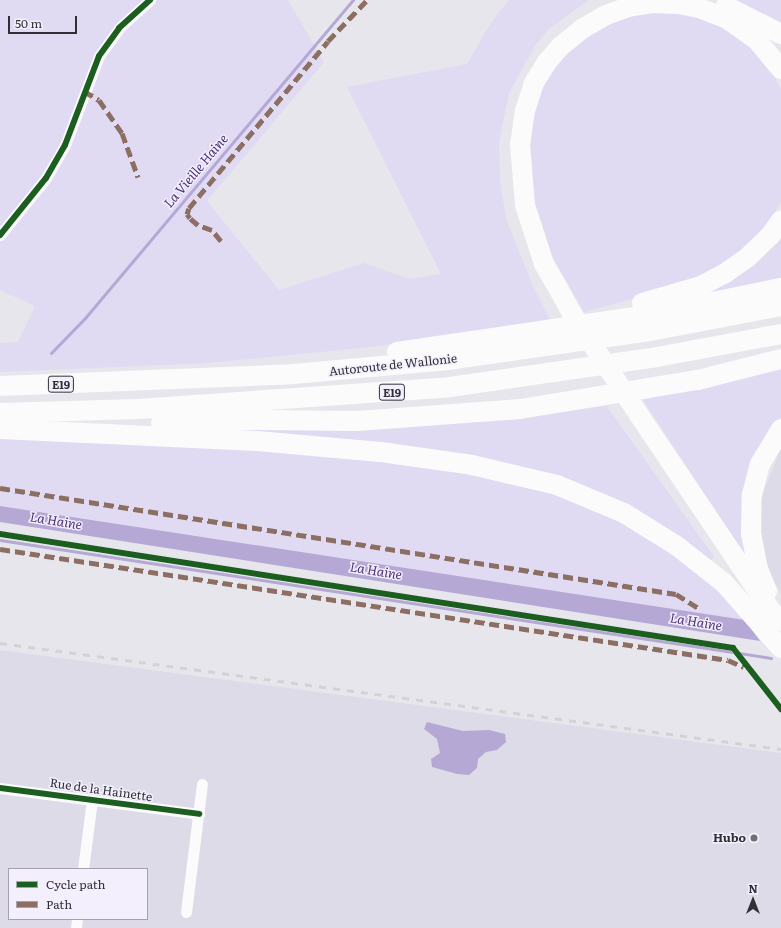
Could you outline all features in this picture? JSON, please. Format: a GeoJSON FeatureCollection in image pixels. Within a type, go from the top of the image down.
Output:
{"type":"FeatureCollection","features":[{"type":"Feature","properties":{"kind":"highway"},"geometry":{"type":"LineString","coordinates":[[615,0],[574,21],[543,48],[518,92],[510,120],[508,146],[511,196],[516,221],[548,282],[572,314],[634,416],[781,641]]}},
{"type":"Feature","properties":{"kind":"highway"},"geometry":{"type":"LineString","coordinates":[[710,0],[757,20],[781,34]]}},
{"type":"Feature","properties":{"kind":"highway"},"geometry":{"type":"LineString","coordinates":[[548,282],[542,256],[525,205],[520,144],[525,110],[534,83],[560,47],[582,29],[606,15],[646,4],[678,4],[699,8],[725,18],[743,28],[781,69]]}},
{"type":"Feature","properties":{"kind":"highway"},"geometry":{"type":"LineString","coordinates":[[488,340],[607,312],[701,286],[724,274],[748,257],[770,236],[781,220]]}},
{"type":"Feature","properties":{"kind":"highway"},"geometry":{"type":"LineString","coordinates":[[357,369],[388,354],[648,315],[781,288]]}},
{"type":"Feature","properties":{"kind":"highway","name":"Autoroute de Wallonie"},"geometry":{"type":"LineString","coordinates":[[0,386],[122,383],[357,369],[532,349],[650,331],[781,306]]}},
{"type":"Feature","properties":{"kind":"highway","name":"Autoroute de Wallonie"},"geometry":{"type":"LineString","coordinates":[[0,413],[138,409],[450,387],[657,358],[781,334]]}},
{"type":"Feature","properties":{"kind":"highway"},"geometry":{"type":"LineString","coordinates":[[0,429],[258,420],[357,421],[513,410],[594,399],[698,380],[781,359]]}},
{"type":"Feature","properties":{"kind":"highway"},"geometry":{"type":"LineString","coordinates":[[634,416],[771,610],[781,620]]}},
{"type":"Feature","properties":{"kind":"highway"},"geometry":{"type":"LineString","coordinates":[[29,429],[257,441],[380,452],[472,465],[557,485],[624,513],[677,546],[724,583],[781,648]]}},
{"type":"Feature","properties":{"kind":"highway"},"geometry":{"type":"LineString","coordinates":[[781,429],[760,464],[753,488],[750,514],[758,569],[781,620]]}},
{"type":"Feature","properties":{"kind":"street"},"geometry":{"type":"LineString","coordinates":[[0,235],[46,178],[65,145],[99,56],[119,28],[150,0]]}},
{"type":"Feature","properties":{"kind":"street"},"geometry":{"type":"LineString","coordinates":[[186,912],[202,784]]}},
{"type":"Feature","properties":{"kind":"street","name":"Rue de la Hainette"},"geometry":{"type":"LineString","coordinates":[[0,788],[198,814]]}},
{"type":"Feature","properties":{"kind":"street"},"geometry":{"type":"LineString","coordinates":[[83,868],[92,800]]}},
{"type":"Feature","properties":{"kind":"lane"},"geometry":{"type":"LineString","coordinates":[[0,534],[733,648],[781,709]]}},
{"type":"Feature","properties":{"kind":"shaded area"},"geometry":{"type":"Polygon","coordinates":[[[0,0],[288,0],[324,62],[207,201],[279,290],[364,263],[410,279],[441,274],[347,87],[467,64],[492,21],[509,0],[589,0],[549,29],[536,44],[509,93],[499,142],[500,181],[506,219],[533,286],[550,320],[471,334],[361,348],[208,363],[0,372],[0,343],[18,342],[35,306],[0,290],[0,0]]]}},
{"type":"Feature","properties":{"kind":"shaded area"},"geometry":{"type":"Polygon","coordinates":[[[733,0],[781,0],[781,25],[733,0]]]}},
{"type":"Feature","properties":{"kind":"shaded area"},"geometry":{"type":"Polygon","coordinates":[[[661,12],[688,15],[722,27],[746,42],[769,67],[781,89],[781,202],[763,232],[745,249],[716,269],[673,288],[584,312],[547,247],[535,212],[528,145],[536,100],[550,71],[564,56],[585,38],[609,24],[632,16],[661,12]]]}},
{"type":"Feature","properties":{"kind":"shaded area"},"geometry":{"type":"Polygon","coordinates":[[[781,230],[781,279],[622,315],[685,295],[781,230]]]}},
{"type":"Feature","properties":{"kind":"shaded area"},"geometry":{"type":"Polygon","coordinates":[[[781,368],[781,419],[774,429],[749,562],[643,400],[781,368]]]}},
{"type":"Feature","properties":{"kind":"shaded area"},"geometry":{"type":"Polygon","coordinates":[[[607,406],[714,557],[707,563],[600,494],[207,433],[256,426],[513,419],[607,406]]]}},
{"type":"Feature","properties":{"kind":"shaded area"},"geometry":{"type":"Polygon","coordinates":[[[0,438],[256,449],[424,464],[545,491],[615,518],[669,551],[717,588],[745,620],[0,506],[0,438]]]}},
{"type":"Feature","properties":{"kind":"shaded area"},"geometry":{"type":"Polygon","coordinates":[[[781,448],[781,593],[763,564],[760,500],[781,448]]]}},
{"type":"Feature","properties":{"kind":"shaded area"},"geometry":{"type":"Polygon","coordinates":[[[0,650],[781,753],[781,928],[0,928],[0,650]]]}},
{"type":"Feature","properties":{"kind":"water","name":"La Haine"},"geometry":{"type":"Polygon","coordinates":[[[0,506],[745,620],[760,641],[0,522],[0,506]]]}},
{"type":"Feature","properties":{"kind":"water"},"geometry":{"type":"Polygon","coordinates":[[[427,722],[463,731],[489,730],[505,734],[506,742],[497,750],[486,752],[478,759],[477,768],[469,775],[457,774],[432,767],[431,759],[440,753],[437,739],[424,729],[427,722]]]}},
{"type":"Feature","properties":{"kind":"waterway","name":"La Vieille Haine"},"geometry":{"type":"LineString","coordinates":[[51,353],[85,318],[353,0]]}},
{"type":"Feature","properties":{"kind":"waterway"},"geometry":{"type":"LineString","coordinates":[[0,540],[771,658]]}},
{"type":"Feature","properties":{"kind":"railway"},"geometry":{"type":"LineString","coordinates":[[0,643],[781,749]]}},
{"type":"Feature","properties":{"kind":"marked path"},"geometry":{"type":"LineString","coordinates":[[221,241],[212,230],[198,225],[190,218],[187,214],[189,208],[328,41],[367,0]]}},
{"type":"Feature","properties":{"kind":"marked path"},"geometry":{"type":"LineString","coordinates":[[84,91],[99,100],[122,133],[138,177]]}},
{"type":"Feature","properties":{"kind":"marked path"},"geometry":{"type":"LineString","coordinates":[[0,488],[676,594],[700,609]]}},
{"type":"Feature","properties":{"kind":"marked path"},"geometry":{"type":"LineString","coordinates":[[0,549],[728,660],[744,667]]}},
{"type":"Feature","properties":{"kind":"cycle path"},"geometry":{"type":"LineString","coordinates":[[0,235],[46,178],[65,145],[99,56],[119,28],[150,0]]}},
{"type":"Feature","properties":{"kind":"cycle path"},"geometry":{"type":"LineString","coordinates":[[0,534],[733,648],[781,709]]}},
{"type":"Feature","properties":{"kind":"cycle path"},"geometry":{"type":"LineString","coordinates":[[0,788],[199,814]]}},
{"type":"Feature","properties":{"kind":"place","name":"Hubo"},"geometry":{"type":"Point","coordinates":[754,838]}}]}
